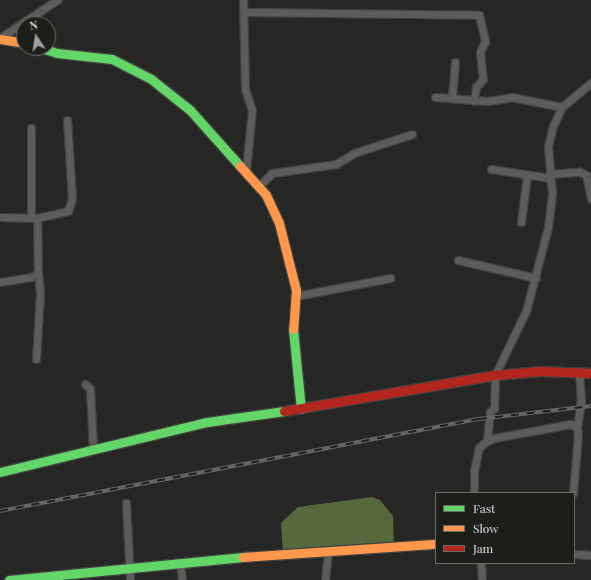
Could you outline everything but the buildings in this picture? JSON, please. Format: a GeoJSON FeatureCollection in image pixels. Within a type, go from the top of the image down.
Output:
{"type":"FeatureCollection","features":[{"type":"Feature","properties":{"kind":"street"},"geometry":{"type":"LineString","coordinates":[[0,39],[57,0]]}},
{"type":"Feature","properties":{"kind":"street"},"geometry":{"type":"LineString","coordinates":[[243,0],[245,12],[245,89],[252,110],[246,170]]}},
{"type":"Feature","properties":{"kind":"street"},"geometry":{"type":"LineString","coordinates":[[245,12],[479,14],[485,41],[480,52],[483,79],[476,87],[474,101]]}},
{"type":"Feature","properties":{"kind":"street"},"geometry":{"type":"LineString","coordinates":[[0,39],[16,42]]}},
{"type":"Feature","properties":{"kind":"street"},"geometry":{"type":"LineString","coordinates":[[56,53],[112,59],[151,79],[190,110],[259,186],[274,209],[296,296],[292,339],[301,409]]}},
{"type":"Feature","properties":{"kind":"street"},"geometry":{"type":"LineString","coordinates":[[452,97],[455,62]]}},
{"type":"Feature","properties":{"kind":"street"},"geometry":{"type":"LineString","coordinates":[[487,440],[490,412],[494,408],[495,375],[526,311],[536,278],[551,211],[548,146],[556,115],[562,107],[591,83]]}},
{"type":"Feature","properties":{"kind":"street"},"geometry":{"type":"LineString","coordinates":[[435,97],[452,97],[474,101],[512,97],[562,107]]}},
{"type":"Feature","properties":{"kind":"street"},"geometry":{"type":"LineString","coordinates":[[0,217],[34,218],[63,214],[71,207],[67,120]]}},
{"type":"Feature","properties":{"kind":"street"},"geometry":{"type":"LineString","coordinates":[[32,128],[34,218],[40,294],[36,359]]}},
{"type":"Feature","properties":{"kind":"street"},"geometry":{"type":"LineString","coordinates":[[259,186],[272,173],[336,164],[354,153],[412,134]]}},
{"type":"Feature","properties":{"kind":"street"},"geometry":{"type":"LineString","coordinates":[[491,169],[527,175],[549,176],[580,172],[586,175],[591,198]]}},
{"type":"Feature","properties":{"kind":"street"},"geometry":{"type":"LineString","coordinates":[[521,222],[527,175]]}},
{"type":"Feature","properties":{"kind":"street"},"geometry":{"type":"LineString","coordinates":[[458,260],[536,278]]}},
{"type":"Feature","properties":{"kind":"street"},"geometry":{"type":"LineString","coordinates":[[0,282],[31,277],[38,273]]}},
{"type":"Feature","properties":{"kind":"street"},"geometry":{"type":"LineString","coordinates":[[296,296],[390,278]]}},
{"type":"Feature","properties":{"kind":"street"},"geometry":{"type":"LineString","coordinates":[[0,472],[207,422],[301,409],[495,375],[540,371],[579,371],[591,373]]}},
{"type":"Feature","properties":{"kind":"street"},"geometry":{"type":"LineString","coordinates":[[573,492],[577,428],[581,401],[579,371]]}},
{"type":"Feature","properties":{"kind":"street"},"geometry":{"type":"LineString","coordinates":[[85,384],[90,389],[93,450]]}},
{"type":"Feature","properties":{"kind":"street"},"geometry":{"type":"LineString","coordinates":[[474,492],[474,471],[479,448],[487,440],[566,424],[577,428]]}},
{"type":"Feature","properties":{"kind":"street"},"geometry":{"type":"LineString","coordinates":[[126,503],[130,580]]}},
{"type":"Feature","properties":{"kind":"street"},"geometry":{"type":"LineString","coordinates":[[9,580],[73,577],[180,562],[435,544]]}},
{"type":"Feature","properties":{"kind":"street"},"geometry":{"type":"LineString","coordinates":[[325,580],[328,551]]}},
{"type":"Feature","properties":{"kind":"street"},"geometry":{"type":"LineString","coordinates":[[575,554],[591,555]]}},
{"type":"Feature","properties":{"kind":"street"},"geometry":{"type":"LineString","coordinates":[[180,562],[182,580]]}},
{"type":"Feature","properties":{"kind":"street"},"geometry":{"type":"LineString","coordinates":[[481,564],[482,580]]}},
{"type":"Feature","properties":{"kind":"shaded area"},"geometry":{"type":"Polygon","coordinates":[[[372,497],[380,500],[393,516],[394,551],[346,552],[300,558],[283,554],[281,523],[298,507],[372,497]]]}},
{"type":"Feature","properties":{"kind":"railway"},"geometry":{"type":"LineString","coordinates":[[0,511],[479,419],[591,406]]}},
{"type":"Feature","properties":{"kind":"traffic: fast"},"geometry":{"type":"LineString","coordinates":[[56,53],[112,59],[151,79],[190,110],[240,166]]}},
{"type":"Feature","properties":{"kind":"traffic: fast"},"geometry":{"type":"LineString","coordinates":[[293,329],[301,409]]}},
{"type":"Feature","properties":{"kind":"traffic: fast"},"geometry":{"type":"LineString","coordinates":[[0,472],[207,422],[284,411]]}},
{"type":"Feature","properties":{"kind":"traffic: fast"},"geometry":{"type":"LineString","coordinates":[[9,580],[243,557]]}},
{"type":"Feature","properties":{"kind":"traffic: slow"},"geometry":{"type":"LineString","coordinates":[[0,39],[16,42]]}},
{"type":"Feature","properties":{"kind":"traffic: slow"},"geometry":{"type":"LineString","coordinates":[[240,166],[266,195],[279,223],[296,290],[293,329]]}},
{"type":"Feature","properties":{"kind":"traffic: slow"},"geometry":{"type":"LineString","coordinates":[[243,557],[435,544]]}},
{"type":"Feature","properties":{"kind":"traffic: jam"},"geometry":{"type":"LineString","coordinates":[[284,411],[495,375],[540,371],[591,373]]}}]}
